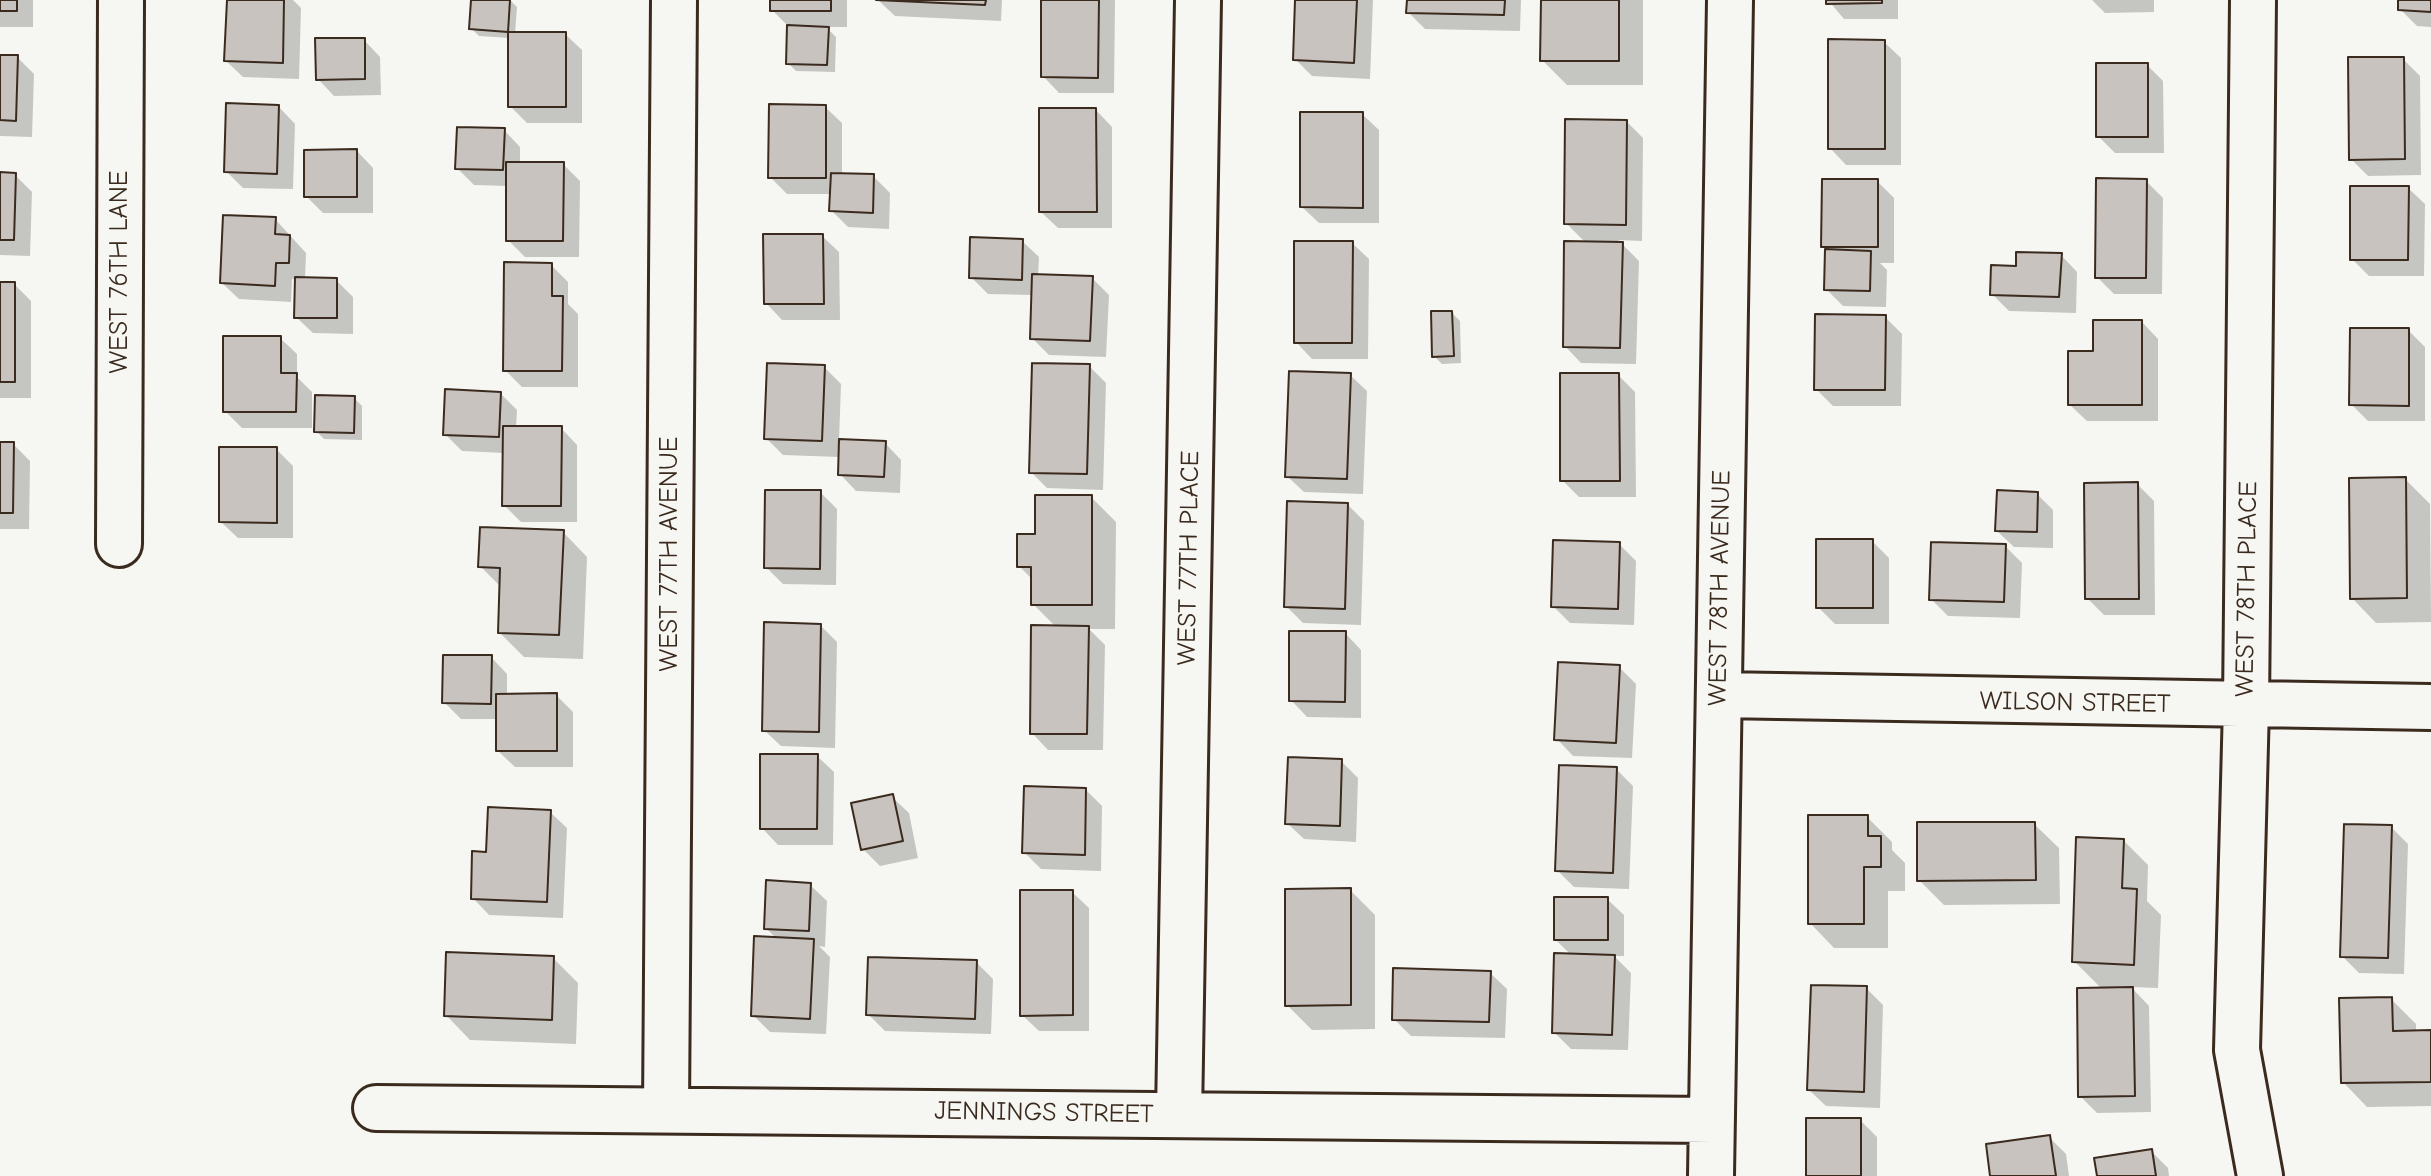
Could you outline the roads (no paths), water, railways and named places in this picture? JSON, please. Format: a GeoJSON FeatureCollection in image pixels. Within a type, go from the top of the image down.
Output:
{"type":"FeatureCollection","features":[{"type":"Feature","properties":{"kind":"street","name":"WEST 76TH LANE"},"geometry":{"type":"LineString","coordinates":[[119,544],[121,0]]}},
{"type":"Feature","properties":{"kind":"street","name":"WEST 77TH AVENUE"},"geometry":{"type":"LineString","coordinates":[[666,1109],[674,0]]}},
{"type":"Feature","properties":{"kind":"street","name":"WEST 77TH PLACE"},"geometry":{"type":"LineString","coordinates":[[1179,1115],[1198,0]]}},
{"type":"Feature","properties":{"kind":"street","name":"WEST 78TH AVENUE"},"geometry":{"type":"LineString","coordinates":[[1711,1176],[1730,0]]}},
{"type":"Feature","properties":{"kind":"street","name":"WEST 78TH PLACE"},"geometry":{"type":"LineString","coordinates":[[2253,0],[2246,706],[2237,1050],[2260,1176]]}},
{"type":"Feature","properties":{"kind":"street","name":"WILSON STREET"},"geometry":{"type":"LineString","coordinates":[[1719,695],[2431,707]]}},
{"type":"Feature","properties":{"kind":"street","name":"JENNINGS STREET"},"geometry":{"type":"LineString","coordinates":[[376,1108],[1712,1120]]}}]}
